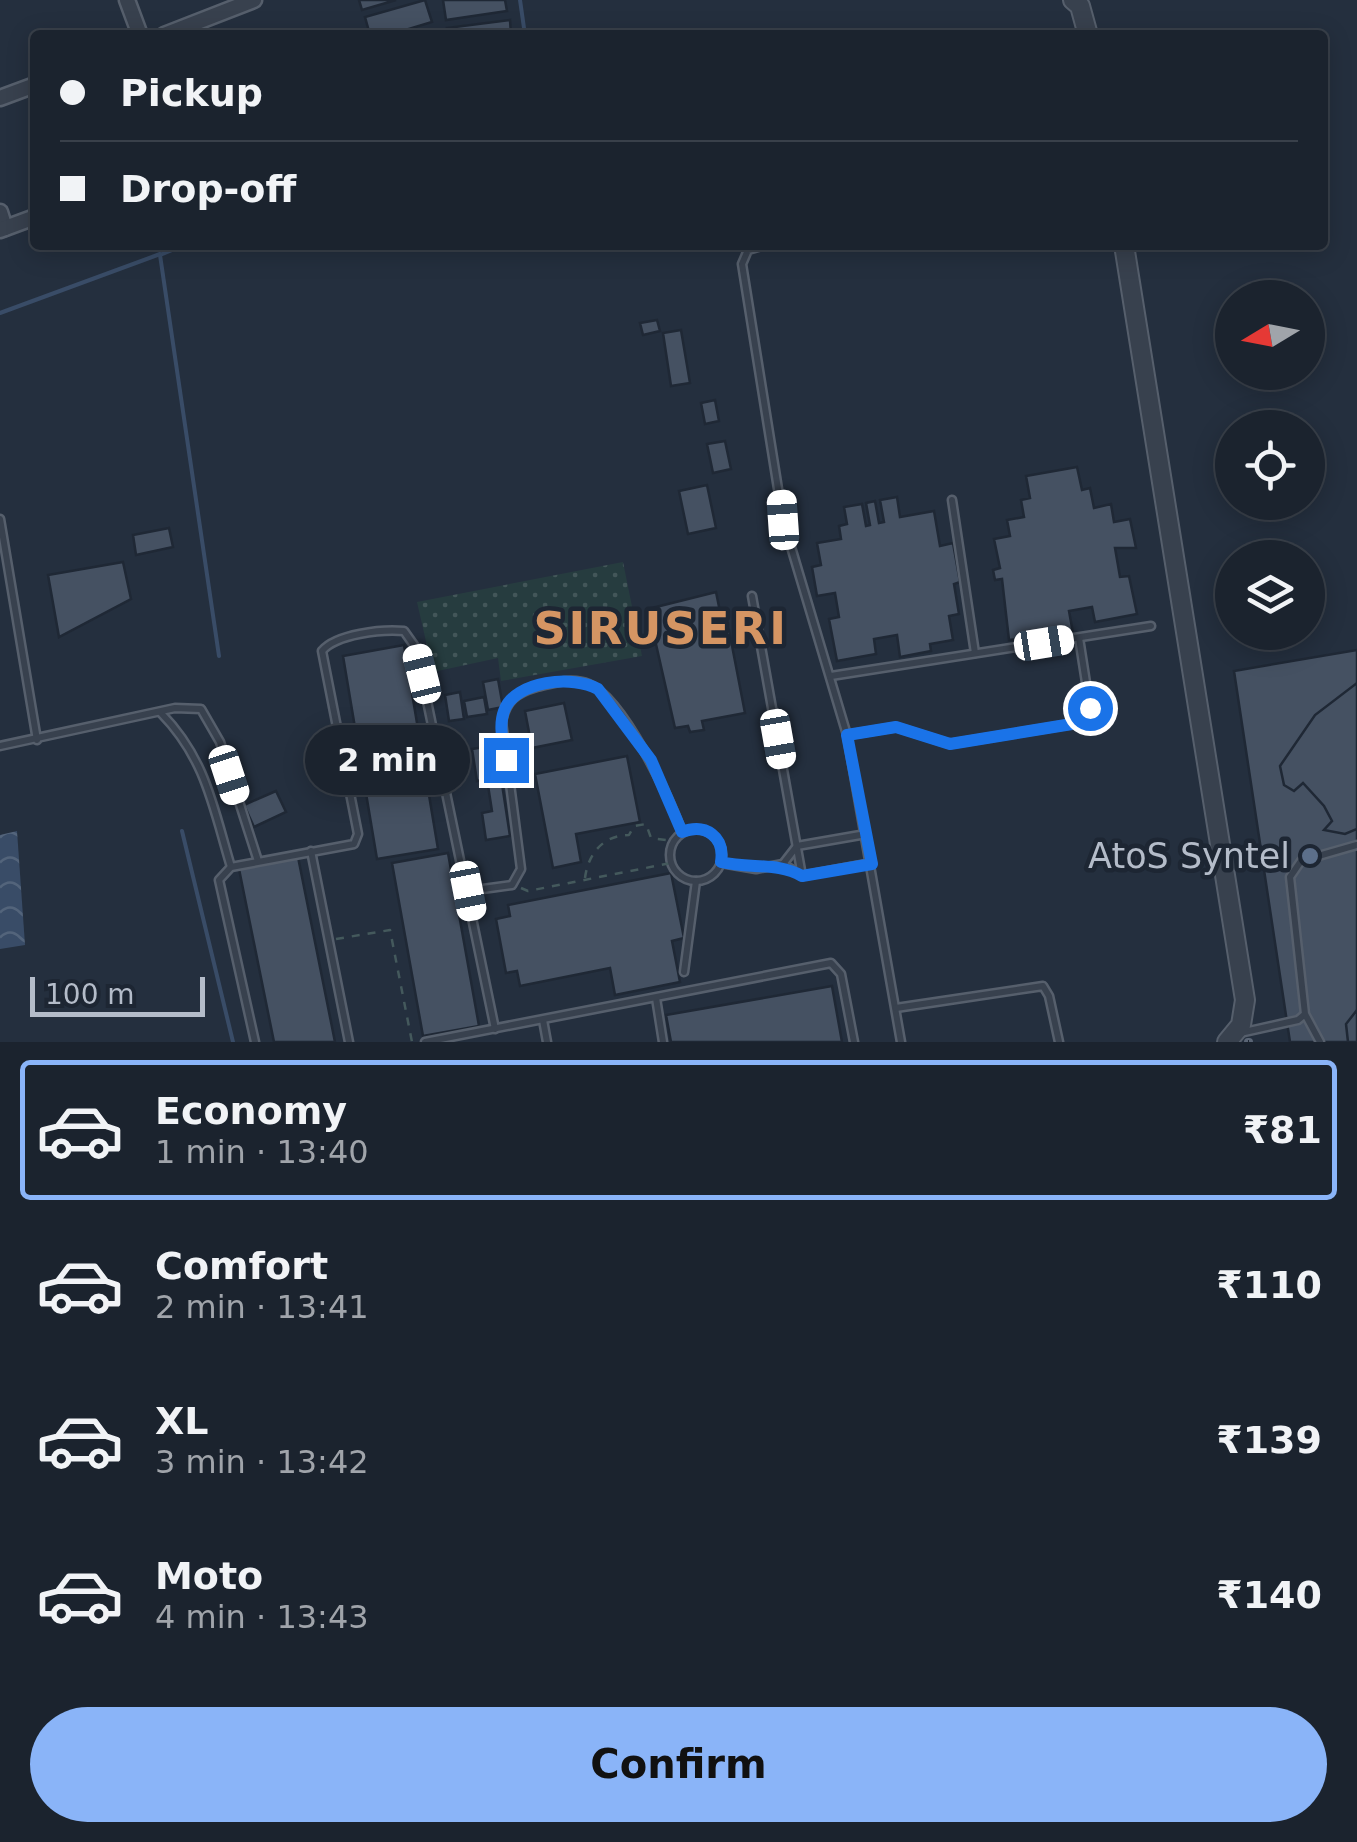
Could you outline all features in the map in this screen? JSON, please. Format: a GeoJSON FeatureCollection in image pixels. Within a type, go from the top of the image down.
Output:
{"type":"FeatureCollection","features":[{"type":"Feature","properties":{"kind":"street"},"geometry":{"type":"LineString","coordinates":[[127,0],[138,30]]}},
{"type":"Feature","properties":{"kind":"street"},"geometry":{"type":"LineString","coordinates":[[177,30],[251,1]]}},
{"type":"Feature","properties":{"kind":"street"},"geometry":{"type":"LineString","coordinates":[[1076,1],[1086,30]]}},
{"type":"Feature","properties":{"kind":"street"},"geometry":{"type":"LineString","coordinates":[[0,98],[30,86]]}},
{"type":"Feature","properties":{"kind":"street"},"geometry":{"type":"LineString","coordinates":[[0,212],[3,229],[30,218]]}},
{"type":"Feature","properties":{"kind":"street"},"geometry":{"type":"LineString","coordinates":[[1125,250],[1245,1000],[1231,1038]]}},
{"type":"Feature","properties":{"kind":"lane"},"geometry":{"type":"LineString","coordinates":[[752,250],[744,253],[744,282],[788,540],[847,735],[900,1042]]}},
{"type":"Feature","properties":{"kind":"lane"},"geometry":{"type":"LineString","coordinates":[[952,500],[975,654]]}},
{"type":"Feature","properties":{"kind":"lane"},"geometry":{"type":"LineString","coordinates":[[0,518],[37,740]]}},
{"type":"Feature","properties":{"kind":"lane"},"geometry":{"type":"LineString","coordinates":[[752,596],[802,876]]}},
{"type":"Feature","properties":{"kind":"lane"},"geometry":{"type":"LineString","coordinates":[[832,676],[1151,626]]}},
{"type":"Feature","properties":{"kind":"lane"},"geometry":{"type":"LineString","coordinates":[[255,1042],[219,892],[220,880],[230,867],[349,846],[358,834],[322,651],[332,641],[404,631],[416,648],[432,711],[495,1030]]}},
{"type":"Feature","properties":{"kind":"lane"},"geometry":{"type":"LineString","coordinates":[[847,735],[896,727],[950,744],[1078,723],[1086,718],[1090,708],[1078,638]]}},
{"type":"Feature","properties":{"kind":"lane"},"geometry":{"type":"LineString","coordinates":[[468,891],[512,884],[518,878],[521,855],[502,722],[504,709],[522,692],[570,680],[598,689],[651,760],[682,832]]}},
{"type":"Feature","properties":{"kind":"lane"},"geometry":{"type":"LineString","coordinates":[[0,746],[190,706],[210,718],[258,861]]}},
{"type":"Feature","properties":{"kind":"lane"},"geometry":{"type":"LineString","coordinates":[[162,713],[185,737],[201,766],[230,867]]}},
{"type":"Feature","properties":{"kind":"lane"},"geometry":{"type":"LineString","coordinates":[[699,828],[714,835],[722,850],[714,874],[696,881],[682,876],[671,863],[674,842],[682,832],[699,828]]}},
{"type":"Feature","properties":{"kind":"lane"},"geometry":{"type":"LineString","coordinates":[[721,862],[756,869],[782,864],[797,846],[866,834]]}},
{"type":"Feature","properties":{"kind":"lane"},"geometry":{"type":"LineString","coordinates":[[1320,1042],[1305,1014],[1290,876],[1300,862],[1357,845]]}},
{"type":"Feature","properties":{"kind":"lane"},"geometry":{"type":"LineString","coordinates":[[311,852],[349,1042]]}},
{"type":"Feature","properties":{"kind":"lane"},"geometry":{"type":"LineString","coordinates":[[782,864],[802,876],[872,864]]}},
{"type":"Feature","properties":{"kind":"lane"},"geometry":{"type":"LineString","coordinates":[[684,972],[696,881]]}},
{"type":"Feature","properties":{"kind":"lane"},"geometry":{"type":"LineString","coordinates":[[425,1042],[831,963],[840,974],[854,1042]]}},
{"type":"Feature","properties":{"kind":"lane"},"geometry":{"type":"LineString","coordinates":[[896,1008],[1043,986],[1050,996],[1059,1042]]}},
{"type":"Feature","properties":{"kind":"lane"},"geometry":{"type":"LineString","coordinates":[[656,998],[663,1042]]}},
{"type":"Feature","properties":{"kind":"lane"},"geometry":{"type":"LineString","coordinates":[[1231,1038],[1298,1020],[1305,1014]]}},
{"type":"Feature","properties":{"kind":"lane"},"geometry":{"type":"LineString","coordinates":[[543,1020],[547,1042]]}},
{"type":"Feature","properties":{"kind":"path"},"geometry":{"type":"LineString","coordinates":[[585,880],[588,860],[602,841],[628,835],[634,826],[646,824],[650,838],[674,842]]}},
{"type":"Feature","properties":{"kind":"path"},"geometry":{"type":"LineString","coordinates":[[512,884],[528,891],[671,863]]}},
{"type":"Feature","properties":{"kind":"path"},"geometry":{"type":"LineString","coordinates":[[330,940],[390,930],[412,1042]]}},
{"type":"Feature","properties":{"kind":"green space"},"geometry":{"type":"Polygon","coordinates":[[[623,562],[642,656],[501,681],[498,658],[433,672],[417,602],[623,562]]]}},
{"type":"Feature","properties":{"kind":"water"},"geometry":{"type":"Polygon","coordinates":[[[17,831],[25,945],[0,949],[0,835],[17,831]]]}},
{"type":"Feature","properties":{"kind":"building"},"geometry":{"type":"Polygon","coordinates":[[[359,0],[396,0],[362,10],[359,0]]]}},
{"type":"Feature","properties":{"kind":"building"},"geometry":{"type":"Polygon","coordinates":[[[425,0],[432,22],[406,30],[369,30],[365,17],[425,0]]]}},
{"type":"Feature","properties":{"kind":"building"},"geometry":{"type":"Polygon","coordinates":[[[443,0],[505,0],[507,11],[446,20],[443,0]]]}},
{"type":"Feature","properties":{"kind":"building"},"geometry":{"type":"Polygon","coordinates":[[[510,20],[511,30],[447,30],[510,20]]]}},
{"type":"Feature","properties":{"kind":"building"},"geometry":{"type":"Polygon","coordinates":[[[657,320],[660,331],[643,335],[640,323],[657,320]]]}},
{"type":"Feature","properties":{"kind":"building"},"geometry":{"type":"Polygon","coordinates":[[[681,330],[690,383],[671,386],[663,333],[681,330]]]}},
{"type":"Feature","properties":{"kind":"building"},"geometry":{"type":"Polygon","coordinates":[[[715,400],[719,421],[705,424],[701,403],[715,400]]]}},
{"type":"Feature","properties":{"kind":"building"},"geometry":{"type":"Polygon","coordinates":[[[725,441],[731,469],[713,473],[707,444],[725,441]]]}},
{"type":"Feature","properties":{"kind":"building"},"geometry":{"type":"Polygon","coordinates":[[[1077,467],[1082,490],[1090,488],[1094,508],[1111,504],[1114,522],[1130,519],[1136,548],[1115,548],[1120,577],[1129,576],[1137,614],[1095,622],[1092,607],[1069,611],[1073,633],[1009,640],[1002,579],[995,580],[993,570],[1000,568],[994,539],[1010,536],[1007,520],[1024,517],[1021,500],[1030,498],[1026,476],[1077,467]]]}},
{"type":"Feature","properties":{"kind":"building"},"geometry":{"type":"Polygon","coordinates":[[[707,485],[716,528],[688,534],[679,491],[707,485]]]}},
{"type":"Feature","properties":{"kind":"building"},"geometry":{"type":"Polygon","coordinates":[[[897,497],[900,517],[934,511],[940,546],[953,543],[960,582],[954,584],[959,614],[949,616],[953,640],[930,644],[931,651],[900,657],[897,635],[874,639],[876,654],[837,661],[829,619],[839,617],[835,593],[817,596],[812,567],[821,565],[817,543],[841,539],[839,526],[847,524],[844,507],[862,504],[866,526],[870,525],[866,503],[875,501],[879,523],[884,522],[880,500],[897,497]]]}},
{"type":"Feature","properties":{"kind":"building"},"geometry":{"type":"Polygon","coordinates":[[[169,528],[173,547],[136,555],[133,535],[169,528]]]}},
{"type":"Feature","properties":{"kind":"building"},"geometry":{"type":"Polygon","coordinates":[[[123,562],[131,599],[59,637],[48,575],[123,562]]]}},
{"type":"Feature","properties":{"kind":"building"},"geometry":{"type":"Polygon","coordinates":[[[716,592],[724,631],[729,630],[745,713],[702,721],[704,730],[690,732],[688,726],[675,728],[648,609],[716,592]]]}},
{"type":"Feature","properties":{"kind":"building"},"geometry":{"type":"Polygon","coordinates":[[[404,645],[438,849],[377,859],[343,656],[404,645]]]}},
{"type":"Feature","properties":{"kind":"building","name":"AtoS Syntel"},"geometry":{"type":"Polygon","coordinates":[[[1357,650],[1357,1042],[1290,1042],[1234,671],[1357,650]]]}},
{"type":"Feature","properties":{"kind":"building"},"geometry":{"type":"Polygon","coordinates":[[[498,679],[503,707],[488,710],[483,682],[498,679]]]}},
{"type":"Feature","properties":{"kind":"building"},"geometry":{"type":"Polygon","coordinates":[[[1357,683],[1357,829],[1345,834],[1324,830],[1332,821],[1324,806],[1303,783],[1294,791],[1284,785],[1280,766],[1315,715],[1357,683]]]}},
{"type":"Feature","properties":{"kind":"building"},"geometry":{"type":"Polygon","coordinates":[[[460,692],[464,719],[449,721],[445,695],[460,692]]]}},
{"type":"Feature","properties":{"kind":"building"},"geometry":{"type":"Polygon","coordinates":[[[484,697],[487,714],[467,717],[464,701],[484,697]]]}},
{"type":"Feature","properties":{"kind":"building"},"geometry":{"type":"Polygon","coordinates":[[[564,703],[572,740],[532,748],[525,711],[564,703]]]}},
{"type":"Feature","properties":{"kind":"building"},"geometry":{"type":"Polygon","coordinates":[[[496,745],[510,836],[486,840],[482,813],[492,811],[487,779],[477,781],[472,749],[496,745]]]}},
{"type":"Feature","properties":{"kind":"building"},"geometry":{"type":"Polygon","coordinates":[[[627,756],[640,822],[576,834],[581,862],[553,868],[535,774],[627,756]]]}},
{"type":"Feature","properties":{"kind":"building"},"geometry":{"type":"Polygon","coordinates":[[[276,791],[286,812],[254,827],[244,805],[276,791]]]}},
{"type":"Feature","properties":{"kind":"building"},"geometry":{"type":"Polygon","coordinates":[[[448,853],[479,1026],[423,1036],[392,863],[448,853]]]}},
{"type":"Feature","properties":{"kind":"building"},"geometry":{"type":"Polygon","coordinates":[[[298,857],[335,1042],[274,1042],[239,869],[298,857]]]}},
{"type":"Feature","properties":{"kind":"building"},"geometry":{"type":"Polygon","coordinates":[[[671,873],[684,938],[672,941],[680,982],[615,995],[610,968],[520,986],[517,971],[506,973],[496,919],[510,916],[508,905],[671,873]]]}},
{"type":"Feature","properties":{"kind":"building"},"geometry":{"type":"Polygon","coordinates":[[[832,986],[842,1042],[671,1042],[666,1015],[832,986]]]}},
{"type":"Feature","properties":{"kind":"building"},"geometry":{"type":"Polygon","coordinates":[[[1357,1010],[1357,1042],[1348,1042],[1346,1024],[1357,1010]]]}},
{"type":"Feature","properties":{"kind":"waterway"},"geometry":{"type":"LineString","coordinates":[[520,0],[524,30]]}},
{"type":"Feature","properties":{"kind":"waterway"},"geometry":{"type":"LineString","coordinates":[[172,250],[160,255],[219,656]]}},
{"type":"Feature","properties":{"kind":"waterway"},"geometry":{"type":"LineString","coordinates":[[0,313],[160,254]]}},
{"type":"Feature","properties":{"kind":"waterway"},"geometry":{"type":"LineString","coordinates":[[182,831],[233,1042]]}},
{"type":"Feature","properties":{"kind":"place","name":"AtoS Syntel"},"geometry":{"type":"Point","coordinates":[1310,856]}},
{"type":"Feature","properties":{"kind":"district","name":"SIRUSERI"},"geometry":{"type":"Point","coordinates":[661,628]}},
{"type":"Feature","properties":{"kind":"route"},"geometry":{"type":"LineString","coordinates":[[506,760],[502,722],[510,700],[522,692],[570,680],[588,684],[598,689],[651,760],[682,832],[699,828],[714,835],[720,842],[721,862],[756,869],[782,864],[802,876],[872,864],[847,735],[896,727],[938,744],[950,744],[1078,723],[1086,718],[1090,708]]}}]}
